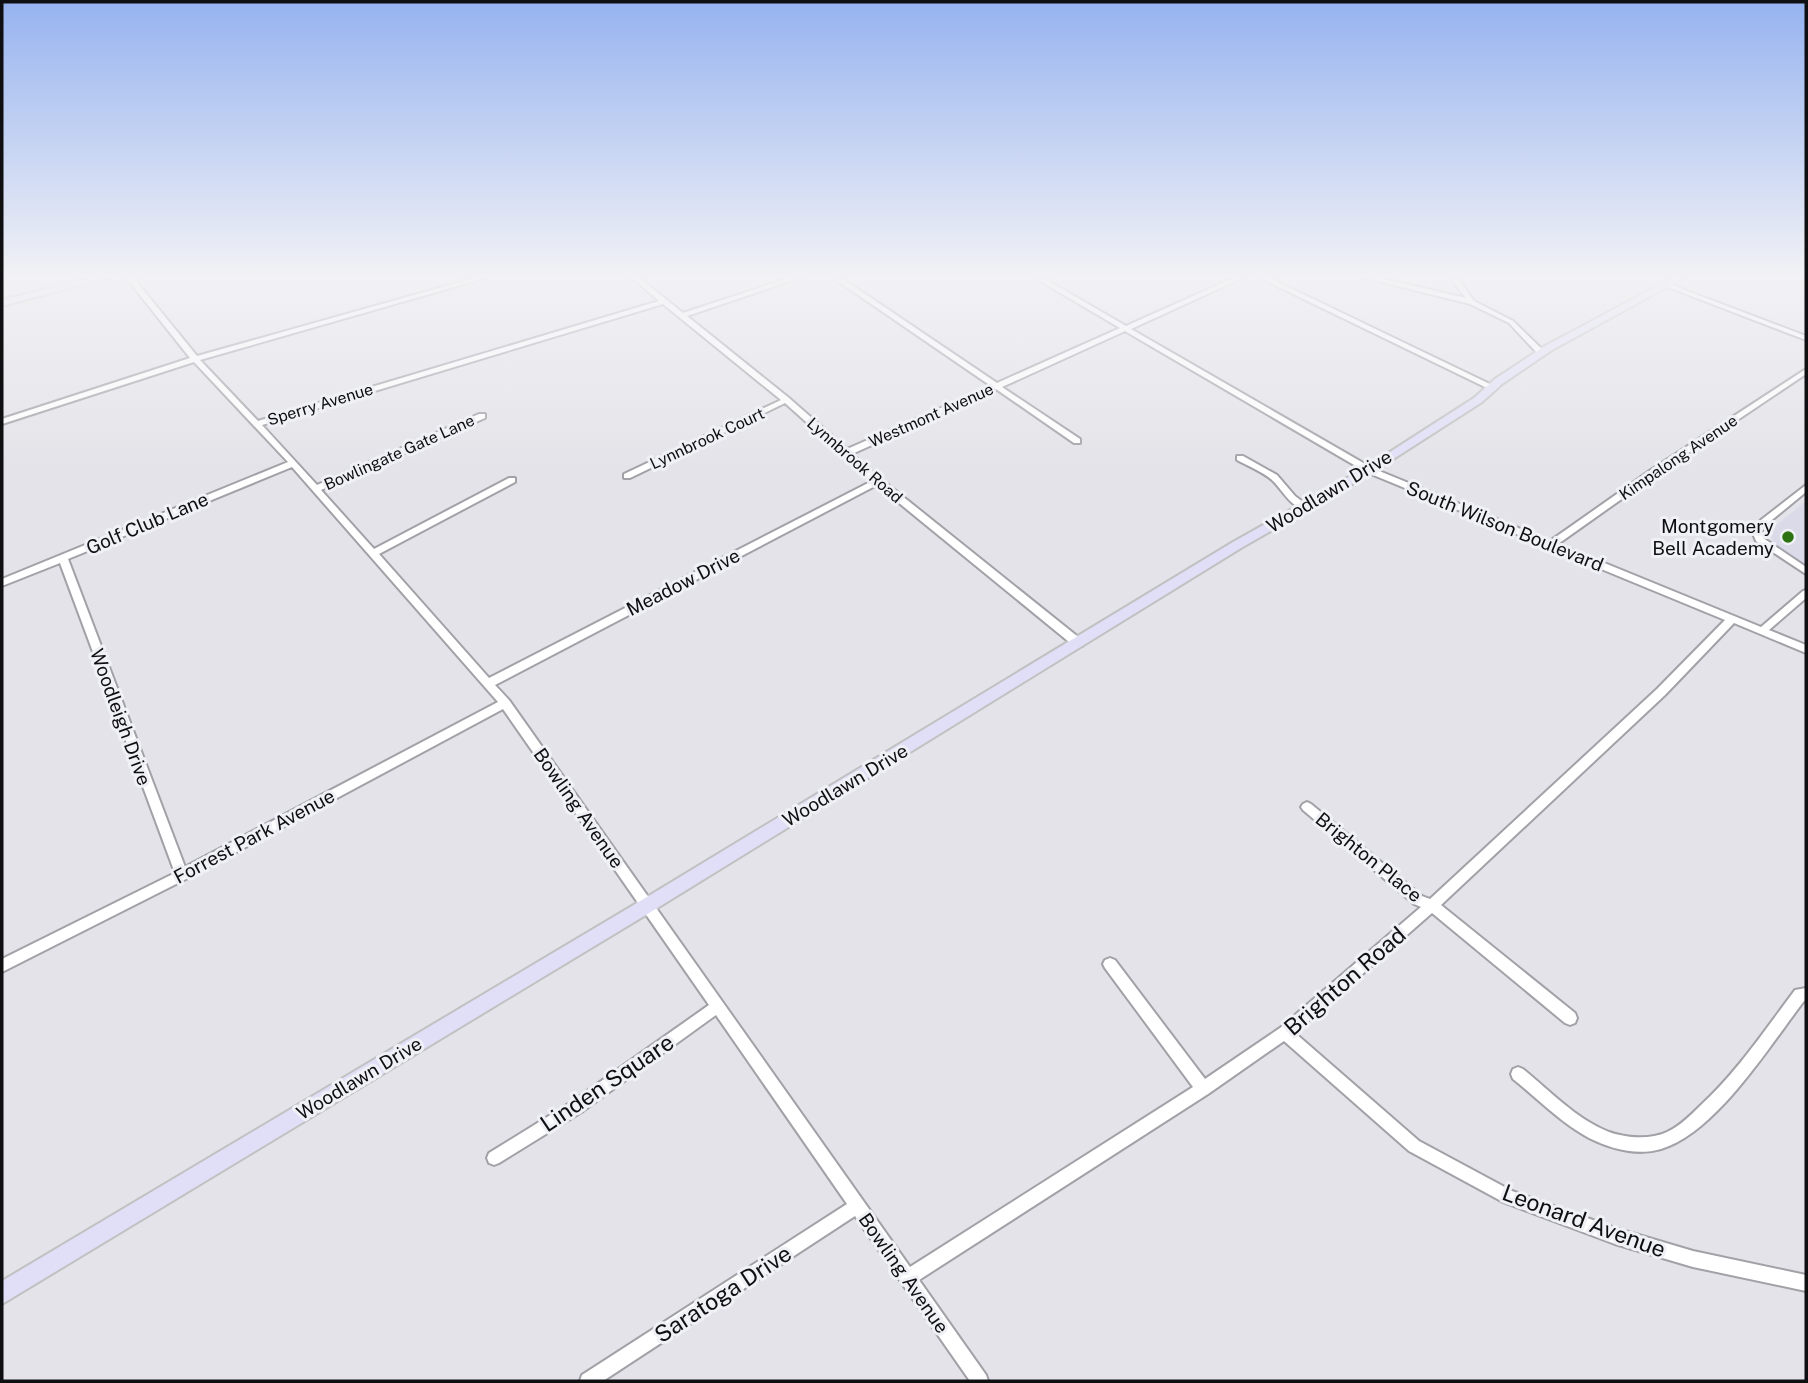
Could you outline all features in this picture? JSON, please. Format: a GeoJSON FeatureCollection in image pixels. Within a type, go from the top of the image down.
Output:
{"type":"FeatureCollection","features":[{"type":"Feature","properties":{"kind":"main road","name":"Woodlawn Drive"},"geometry":{"type":"LineString","coordinates":[[2,1293],[1369,470],[1478,400],[1490,386],[1567,340]]}},
{"type":"Feature","properties":{"kind":"street","name":"Bowling Avenue"},"geometry":{"type":"LineString","coordinates":[[179,340],[293,463],[505,703],[980,1381]]}},
{"type":"Feature","properties":{"kind":"street"},"geometry":{"type":"LineString","coordinates":[[2,422],[195,359],[264,340]]}},
{"type":"Feature","properties":{"kind":"street","name":"Sperry Avenue"},"geometry":{"type":"LineString","coordinates":[[256,424],[537,340]]}},
{"type":"Feature","properties":{"kind":"street","name":"Lynnbrook Road"},"geometry":{"type":"LineString","coordinates":[[713,340],[878,481],[1079,643]]}},
{"type":"Feature","properties":{"kind":"street"},"geometry":{"type":"LineString","coordinates":[[927,340],[1077,441]]}},
{"type":"Feature","properties":{"kind":"street","name":"Westmont Avenue"},"geometry":{"type":"LineString","coordinates":[[846,453],[1102,340]]}},
{"type":"Feature","properties":{"kind":"street","name":"South Wilson Boulevard"},"geometry":{"type":"LineString","coordinates":[[1143,340],[1369,470],[1806,649]]}},
{"type":"Feature","properties":{"kind":"street"},"geometry":{"type":"LineString","coordinates":[[1392,340],[1490,386]]}},
{"type":"Feature","properties":{"kind":"street"},"geometry":{"type":"LineString","coordinates":[[1529,340],[1542,353]]}},
{"type":"Feature","properties":{"kind":"street","name":"Kimpalong Avenue"},"geometry":{"type":"LineString","coordinates":[[1551,544],[1654,471],[1806,371]]}},
{"type":"Feature","properties":{"kind":"street","name":"Lynnbrook Court"},"geometry":{"type":"LineString","coordinates":[[628,476],[786,400]]}},
{"type":"Feature","properties":{"kind":"street","name":"Bowlingate Gate Lane"},"geometry":{"type":"LineString","coordinates":[[315,489],[482,416]]}},
{"type":"Feature","properties":{"kind":"street"},"geometry":{"type":"LineString","coordinates":[[1240,458],[1274,477],[1292,498],[1304,507]]}},
{"type":"Feature","properties":{"kind":"street","name":"Golf Club Lane"},"geometry":{"type":"LineString","coordinates":[[2,583],[293,463]]}},
{"type":"Feature","properties":{"kind":"street"},"geometry":{"type":"LineString","coordinates":[[373,553],[512,480]]}},
{"type":"Feature","properties":{"kind":"street","name":"Meadow Drive"},"geometry":{"type":"LineString","coordinates":[[489,683],[878,481]]}},
{"type":"Feature","properties":{"kind":"street"},"geometry":{"type":"LineString","coordinates":[[1806,488],[1764,522],[1757,531],[1759,539],[1806,571]]}},
{"type":"Feature","properties":{"kind":"street","name":"Woodleigh Drive"},"geometry":{"type":"LineString","coordinates":[[63,558],[182,875]]}},
{"type":"Feature","properties":{"kind":"street"},"geometry":{"type":"LineString","coordinates":[[1762,631],[1806,593]]}},
{"type":"Feature","properties":{"kind":"street","name":"Brighton Road"},"geometry":{"type":"LineString","coordinates":[[907,1278],[1203,1089],[1285,1033],[1432,905],[1661,692],[1732,619]]}},
{"type":"Feature","properties":{"kind":"street","name":"Forrest Park Avenue"},"geometry":{"type":"LineString","coordinates":[[2,966],[182,875],[505,703]]}},
{"type":"Feature","properties":{"kind":"street","name":"Brighton Place"},"geometry":{"type":"LineString","coordinates":[[1307,807],[1418,900],[1432,905],[1570,1018]]}},
{"type":"Feature","properties":{"kind":"street"},"geometry":{"type":"LineString","coordinates":[[1110,964],[1203,1089]]}},
{"type":"Feature","properties":{"kind":"street"},"geometry":{"type":"LineString","coordinates":[[1518,1074],[1580,1124],[1604,1137],[1646,1145],[1679,1134],[1723,1093],[1800,995],[1806,994]]}},
{"type":"Feature","properties":{"kind":"street","name":"Linden Square"},"geometry":{"type":"LineString","coordinates":[[494,1158],[578,1106],[718,1006]]}},
{"type":"Feature","properties":{"kind":"street","name":"Leonard Avenue"},"geometry":{"type":"LineString","coordinates":[[1285,1033],[1414,1146],[1508,1197],[1615,1236],[1693,1259],[1806,1283]]}},
{"type":"Feature","properties":{"kind":"street","name":"Saratoga Drive"},"geometry":{"type":"LineString","coordinates":[[588,1381],[858,1206]]}},
{"type":"Feature","properties":{"kind":"shaded area","name":"Montgomery Bell Academy"},"geometry":{"type":"Polygon","coordinates":[[[1806,501],[1806,566],[1776,546],[1768,532],[1806,501]]]}},
{"type":"Feature","properties":{"kind":"place","name":"Montgomery Bell Academy"},"geometry":{"type":"Point","coordinates":[1788,537]}}]}
